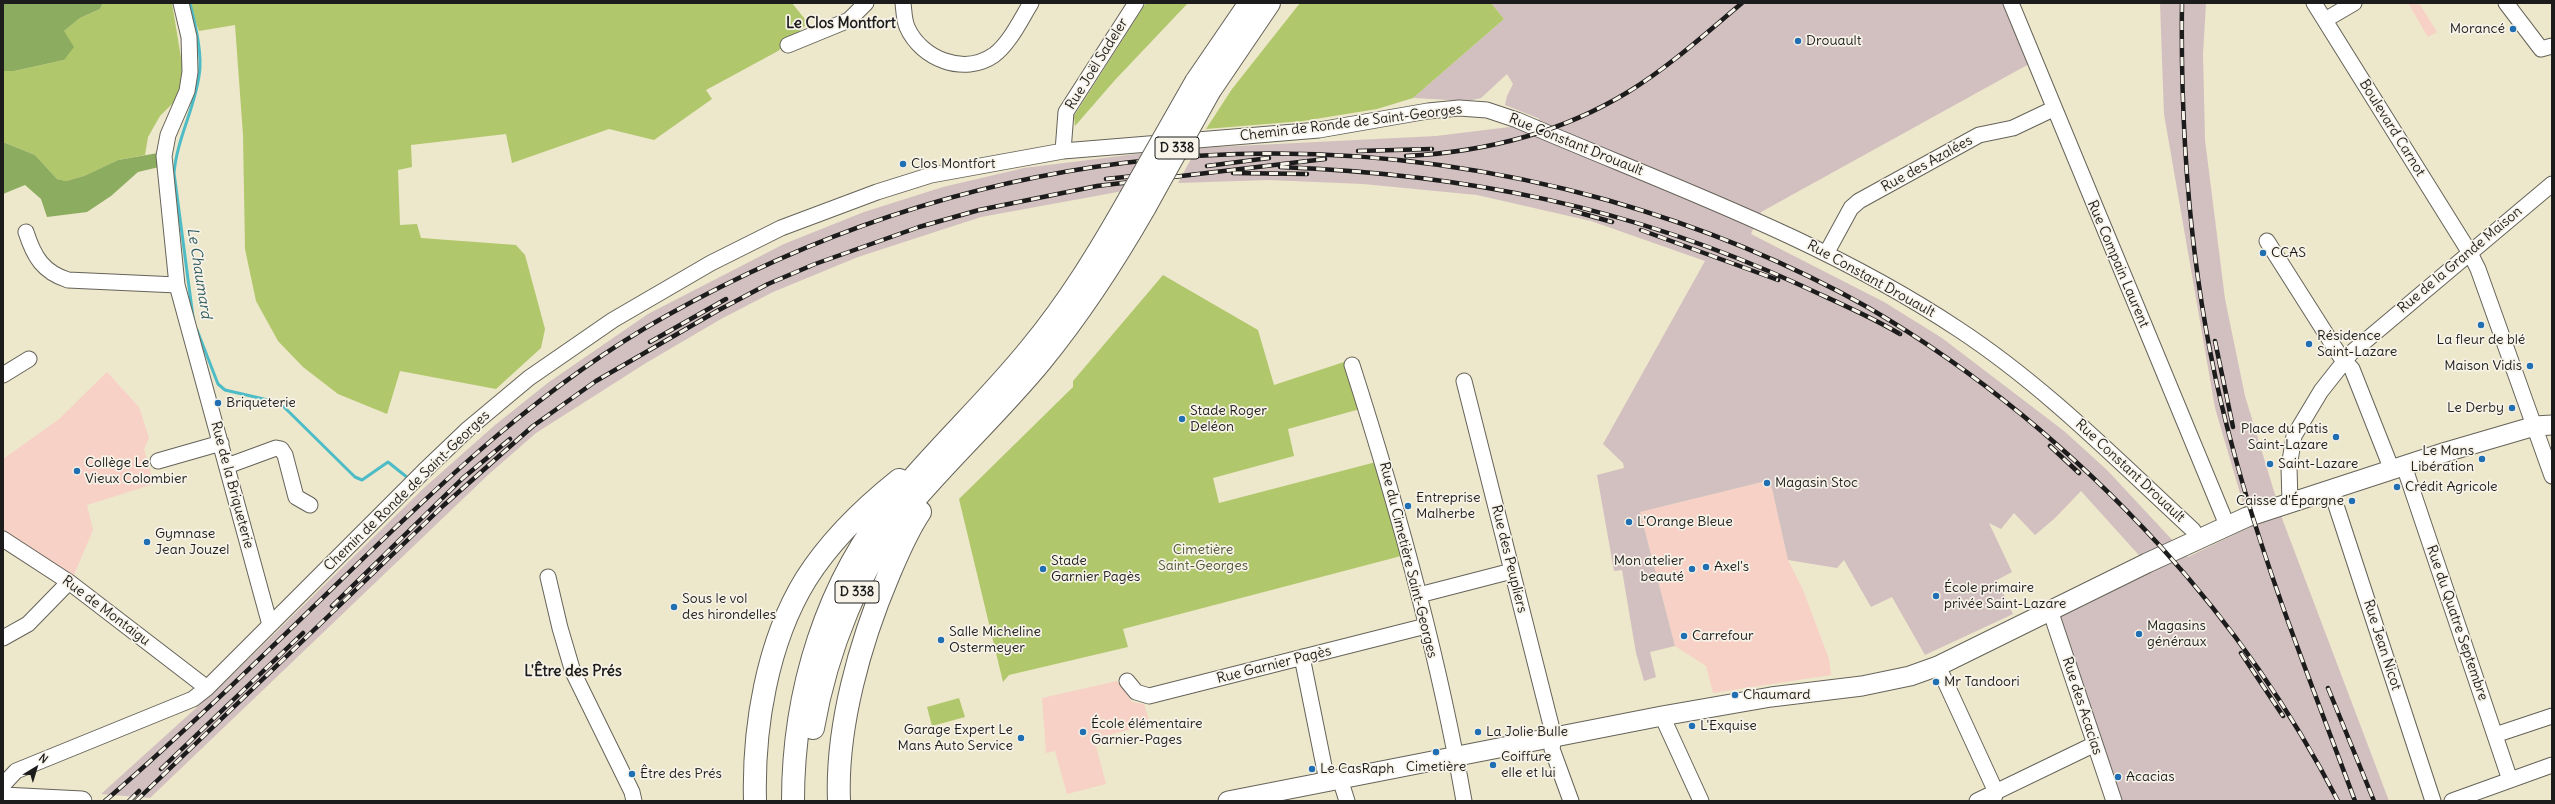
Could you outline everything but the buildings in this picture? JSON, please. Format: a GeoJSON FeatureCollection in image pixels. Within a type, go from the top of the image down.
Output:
{"type":"FeatureCollection","features":[{"type":"Feature","properties":{"kind":"highway","name":"D 338"},"geometry":{"type":"LineString","coordinates":[[801,796],[795,742],[802,701],[810,664],[822,629],[849,568],[895,498],[1010,374],[1064,307],[1137,202],[1250,3]]}},
{"type":"Feature","properties":{"kind":"highway","name":"D 338"},"geometry":{"type":"LineString","coordinates":[[1203,86],[1269,3]]}},
{"type":"Feature","properties":{"kind":"highway","name":"D 338"},"geometry":{"type":"LineString","coordinates":[[839,801],[844,731],[856,667],[875,607],[915,520],[981,429],[1077,316],[1110,267],[1137,202]]}},
{"type":"Feature","properties":{"kind":"highway","name":"D 338"},"geometry":{"type":"LineString","coordinates":[[801,796],[817,703],[828,665],[864,574],[907,509],[947,462],[981,429]]}},
{"type":"Feature","properties":{"kind":"highway","name":"D 338"},"geometry":{"type":"LineString","coordinates":[[755,801],[755,742],[767,676],[790,611],[806,580],[823,556],[872,502],[941,447]]}},
{"type":"Feature","properties":{"kind":"main road"},"geometry":{"type":"LineString","coordinates":[[1228,801],[1251,799],[1333,780],[1662,716],[1771,697],[1862,686],[1910,676],[1938,666],[2050,610],[2227,525],[2398,468],[2544,425],[2552,417]]}},
{"type":"Feature","properties":{"kind":"main road"},"geometry":{"type":"LineString","coordinates":[[3,797],[25,796],[82,801]]}},
{"type":"Feature","properties":{"kind":"street","name":"Rue de la Briqueterie"},"geometry":{"type":"LineString","coordinates":[[181,3],[189,37],[190,72],[187,91],[168,136],[164,156],[177,286],[270,625]]}},
{"type":"Feature","properties":{"kind":"street"},"geometry":{"type":"LineString","coordinates":[[788,45],[849,20],[866,3]]}},
{"type":"Feature","properties":{"kind":"street"},"geometry":{"type":"LineString","coordinates":[[903,3],[908,27],[916,42],[929,54],[948,63],[968,64],[980,62],[994,54],[1031,3]]}},
{"type":"Feature","properties":{"kind":"street","name":"Rue Joël Sadeler"},"geometry":{"type":"LineString","coordinates":[[1064,150],[1066,112],[1136,3]]}},
{"type":"Feature","properties":{"kind":"street","name":"Rue Compain Laurent"},"geometry":{"type":"LineString","coordinates":[[2011,3],[2053,109],[2227,525]]}},
{"type":"Feature","properties":{"kind":"street","name":"Boulevard Carnot"},"geometry":{"type":"LineString","coordinates":[[2314,3],[2470,253],[2544,425],[2552,476]]}},
{"type":"Feature","properties":{"kind":"street"},"geometry":{"type":"LineString","coordinates":[[2325,20],[2354,3]]}},
{"type":"Feature","properties":{"kind":"street"},"geometry":{"type":"LineString","coordinates":[[2506,3],[2541,49],[2552,46]]}},
{"type":"Feature","properties":{"kind":"street","name":"Chemin de Ronde de Saint-Georges"},"geometry":{"type":"LineString","coordinates":[[3,785],[16,771],[193,699],[207,688],[468,429],[529,378],[614,320],[711,263],[781,228],[877,192],[931,175],[1064,150],[1319,130],[1428,111],[1459,108],[1487,110]]}},
{"type":"Feature","properties":{"kind":"street","name":"Rue des Azalées"},"geometry":{"type":"LineString","coordinates":[[1827,252],[1851,208],[1859,201],[1979,135],[2013,128],[2053,109]]}},
{"type":"Feature","properties":{"kind":"street","name":"Rue Constant Drouault"},"geometry":{"type":"LineString","coordinates":[[1487,110],[1723,205],[1827,252],[1913,300],[2010,366],[2094,436],[2193,530],[2197,539]]}},
{"type":"Feature","properties":{"kind":"street","name":"Rue de la Grande Maison"},"geometry":{"type":"LineString","coordinates":[[2290,503],[2289,468],[2294,436],[2321,390],[2345,361],[2374,332],[2552,184]]}},
{"type":"Feature","properties":{"kind":"street"},"geometry":{"type":"LineString","coordinates":[[26,232],[31,249],[42,267],[55,276],[68,280],[177,286]]}},
{"type":"Feature","properties":{"kind":"street"},"geometry":{"type":"LineString","coordinates":[[2267,241],[2345,361],[2352,369],[2398,468]]}},
{"type":"Feature","properties":{"kind":"street"},"geometry":{"type":"LineString","coordinates":[[3,375],[29,359]]}},
{"type":"Feature","properties":{"kind":"street","name":"Rue du Cimetière Saint-Georges"},"geometry":{"type":"LineString","coordinates":[[1352,365],[1380,453],[1419,595],[1456,756],[1464,801]]}},
{"type":"Feature","properties":{"kind":"street","name":"Rue des Peupliers"},"geometry":{"type":"LineString","coordinates":[[1464,381],[1554,737],[1552,749],[1571,801]]}},
{"type":"Feature","properties":{"kind":"street"},"geometry":{"type":"LineString","coordinates":[[158,461],[221,443]]}},
{"type":"Feature","properties":{"kind":"street"},"geometry":{"type":"LineString","coordinates":[[227,466],[276,448],[281,449],[285,455],[296,497],[310,505]]}},
{"type":"Feature","properties":{"kind":"street","name":"Rue du Quatre Septembre"},"geometry":{"type":"LineString","coordinates":[[2398,468],[2510,780]]}},
{"type":"Feature","properties":{"kind":"street","name":"Rue Jean Nicot"},"geometry":{"type":"LineString","coordinates":[[2331,490],[2433,801]]}},
{"type":"Feature","properties":{"kind":"street","name":"Rue de Montaigu"},"geometry":{"type":"LineString","coordinates":[[3,539],[69,582],[207,688]]}},
{"type":"Feature","properties":{"kind":"street"},"geometry":{"type":"LineString","coordinates":[[1419,595],[1512,571]]}},
{"type":"Feature","properties":{"kind":"street"},"geometry":{"type":"LineString","coordinates":[[548,577],[560,628],[573,672],[632,792],[634,801]]}},
{"type":"Feature","properties":{"kind":"street"},"geometry":{"type":"LineString","coordinates":[[3,638],[28,624],[69,582]]}},
{"type":"Feature","properties":{"kind":"street","name":"Rue des Acacias"},"geometry":{"type":"LineString","coordinates":[[2050,610],[2114,801]]}},
{"type":"Feature","properties":{"kind":"street","name":"Rue Garnier Pagès"},"geometry":{"type":"LineString","coordinates":[[1127,681],[1136,692],[1149,696],[1426,626]]}},
{"type":"Feature","properties":{"kind":"street"},"geometry":{"type":"LineString","coordinates":[[1302,657],[1333,780],[1347,801]]}},
{"type":"Feature","properties":{"kind":"street"},"geometry":{"type":"LineString","coordinates":[[1938,666],[1994,796]]}},
{"type":"Feature","properties":{"kind":"street"},"geometry":{"type":"LineString","coordinates":[[1662,716],[1700,801]]}},
{"type":"Feature","properties":{"kind":"street"},"geometry":{"type":"LineString","coordinates":[[2495,735],[2552,716]]}},
{"type":"Feature","properties":{"kind":"street"},"geometry":{"type":"LineString","coordinates":[[1977,801],[1994,796],[2095,744]]}},
{"type":"Feature","properties":{"kind":"street"},"geometry":{"type":"LineString","coordinates":[[2452,801],[2552,765]]}},
{"type":"Feature","properties":{"kind":"shaded area"},"geometry":{"type":"Polygon","coordinates":[[[1491,3],[2004,3],[2029,64],[1761,212],[1751,234],[1884,302],[1942,338],[2064,431],[2107,470],[2188,557],[2250,527],[2215,408],[2164,114],[2160,3],[2206,3],[2203,54],[2205,140],[2225,299],[2245,396],[2283,521],[2389,801],[2114,801],[2050,610],[2146,563],[2081,491],[2055,518],[2035,535],[2014,513],[2001,529],[1989,523],[2012,572],[1997,580],[2013,614],[1925,655],[1892,597],[1871,607],[1844,560],[1837,568],[1788,560],[1770,480],[1640,512],[1675,646],[1650,652],[1656,677],[1644,681],[1636,653],[1622,570],[1614,571],[1597,475],[1624,468],[1623,463],[1603,444],[1705,261],[1591,221],[1477,195],[1363,184],[1269,180],[1178,183],[1197,148],[1436,136],[1518,126],[1540,119],[1505,105],[1507,96],[1513,84],[1507,74],[1481,98],[1468,101],[1413,98],[1504,19],[1491,3]]]}},
{"type":"Feature","properties":{"kind":"shaded area"},"geometry":{"type":"Polygon","coordinates":[[[2408,3],[2419,3],[2437,32],[2428,37],[2408,3]]]}},
{"type":"Feature","properties":{"kind":"shaded area"},"geometry":{"type":"Polygon","coordinates":[[[1144,153],[1123,191],[981,217],[858,257],[773,292],[721,319],[646,363],[536,433],[489,474],[150,798],[101,794],[226,681],[425,487],[495,425],[549,382],[648,314],[784,244],[864,212],[943,187],[1024,168],[1144,153]]]}},
{"type":"Feature","properties":{"kind":"shaded area","name":"Collège Le Vieux Colombier"},"geometry":{"type":"Polygon","coordinates":[[[107,372],[139,407],[149,438],[144,449],[154,484],[87,505],[93,530],[73,577],[3,531],[3,459],[58,420],[107,372]]]}},
{"type":"Feature","properties":{"kind":"shaded area"},"geometry":{"type":"Polygon","coordinates":[[[1770,480],[1788,560],[1803,590],[1829,659],[1831,675],[1713,693],[1706,666],[1675,646],[1640,512],[1770,480]]]}},
{"type":"Feature","properties":{"kind":"shaded area","name":"École élémentaire Garnier-Pages"},"geometry":{"type":"Polygon","coordinates":[[[1117,681],[1132,702],[1144,704],[1150,724],[1094,739],[1106,784],[1067,794],[1055,751],[1046,753],[1042,698],[1117,681]]]}},
{"type":"Feature","properties":{"kind":"green space"},"geometry":{"type":"Polygon","coordinates":[[[3,3],[103,3],[100,9],[80,18],[64,31],[74,47],[64,60],[14,71],[3,71],[3,3]]]}},
{"type":"Feature","properties":{"kind":"green space"},"geometry":{"type":"Polygon","coordinates":[[[103,3],[172,3],[183,70],[177,99],[160,116],[148,137],[145,155],[118,160],[84,176],[66,181],[57,179],[35,155],[3,142],[3,71],[14,71],[64,60],[64,31],[80,18],[100,9],[103,3]]]}},
{"type":"Feature","properties":{"kind":"green space"},"geometry":{"type":"Polygon","coordinates":[[[189,3],[792,3],[808,23],[778,51],[706,90],[712,99],[654,140],[609,129],[512,163],[506,134],[411,145],[412,167],[398,170],[400,225],[417,224],[421,238],[516,245],[525,255],[545,329],[541,348],[496,389],[400,371],[387,414],[338,394],[303,367],[278,341],[256,301],[245,249],[243,135],[235,25],[199,31],[189,3]]]}},
{"type":"Feature","properties":{"kind":"green space"},"geometry":{"type":"Polygon","coordinates":[[[1146,3],[1188,3],[1115,80],[1075,126],[1074,116],[1146,3]]]}},
{"type":"Feature","properties":{"kind":"green space"},"geometry":{"type":"Polygon","coordinates":[[[1300,3],[1491,3],[1504,19],[1413,98],[1377,109],[1303,121],[1206,129],[1232,89],[1300,3]]]}},
{"type":"Feature","properties":{"kind":"green space"},"geometry":{"type":"Polygon","coordinates":[[[3,142],[35,155],[57,179],[66,181],[84,176],[118,160],[158,153],[159,167],[138,172],[111,196],[87,212],[47,217],[41,199],[25,185],[3,194],[3,142]]]}},
{"type":"Feature","properties":{"kind":"green space","name":"Cimetière Saint-Georges"},"geometry":{"type":"Polygon","coordinates":[[[1163,275],[1258,330],[1274,385],[1344,362],[1360,409],[1288,429],[1294,456],[1213,478],[1219,503],[1376,462],[1401,556],[1123,629],[1128,647],[1009,675],[1003,682],[959,499],[1073,387],[1073,381],[1163,275]]]}},
{"type":"Feature","properties":{"kind":"green space"},"geometry":{"type":"Polygon","coordinates":[[[959,698],[965,717],[932,726],[927,707],[959,698]]]}},
{"type":"Feature","properties":{"kind":"waterway","name":"Le Chaumard"},"geometry":{"type":"LineString","coordinates":[[190,3],[198,39],[200,68],[197,89],[178,148],[174,173],[193,317]]}},
{"type":"Feature","properties":{"kind":"waterway","name":"Le Chaumard"},"geometry":{"type":"LineString","coordinates":[[197,330],[218,384],[225,390],[268,400],[284,407],[355,477],[362,480],[388,462],[408,478]]}},
{"type":"Feature","properties":{"kind":"railway"},"geometry":{"type":"LineString","coordinates":[[1406,156],[1435,154],[1493,145],[1521,138],[1576,119],[1628,92],[1658,72],[1742,3]]}},
{"type":"Feature","properties":{"kind":"railway"},"geometry":{"type":"LineString","coordinates":[[2182,3],[2184,116],[2192,228],[2208,340],[2219,395],[2246,494],[2274,583],[2355,801]]}},
{"type":"Feature","properties":{"kind":"railway"},"geometry":{"type":"LineString","coordinates":[[1358,151],[1432,149]]}},
{"type":"Feature","properties":{"kind":"railway"},"geometry":{"type":"LineString","coordinates":[[105,801],[196,719],[456,471],[536,404],[578,372],[621,343],[666,316],[777,260],[891,216],[1007,183],[1125,163],[1245,154],[1365,157],[1486,172],[1607,200],[1675,221],[1741,246],[1806,275],[1869,308],[1949,359],[1987,387],[2060,447],[2129,513],[2187,576],[2258,668],[2300,733],[2338,801]]}},
{"type":"Feature","properties":{"kind":"railway"},"geometry":{"type":"LineString","coordinates":[[1207,166],[1269,158]]}},
{"type":"Feature","properties":{"kind":"railway"},"geometry":{"type":"LineString","coordinates":[[136,801],[444,505],[533,426],[596,381],[717,311],[768,284],[815,264],[919,227],[979,210],[1097,186],[1325,159]]}},
{"type":"Feature","properties":{"kind":"railway"},"geometry":{"type":"LineString","coordinates":[[1280,167],[1416,177],[1546,199],[1610,215],[1673,235],[1736,258],[1851,308],[1900,334]]}},
{"type":"Feature","properties":{"kind":"railway"},"geometry":{"type":"LineString","coordinates":[[1233,173],[1307,174]]}},
{"type":"Feature","properties":{"kind":"railway"},"geometry":{"type":"LineString","coordinates":[[1106,179],[1134,176]]}},
{"type":"Feature","properties":{"kind":"railway"},"geometry":{"type":"LineString","coordinates":[[1573,211],[1612,222]]}},
{"type":"Feature","properties":{"kind":"railway"},"geometry":{"type":"LineString","coordinates":[[1641,230],[1778,280]]}},
{"type":"Feature","properties":{"kind":"railway"},"geometry":{"type":"LineString","coordinates":[[650,342],[726,299]]}},
{"type":"Feature","properties":{"kind":"railway"},"geometry":{"type":"LineString","coordinates":[[2215,341],[2233,427]]}},
{"type":"Feature","properties":{"kind":"railway"},"geometry":{"type":"LineString","coordinates":[[332,606],[463,478],[510,439]]}},
{"type":"Feature","properties":{"kind":"railway"},"geometry":{"type":"LineString","coordinates":[[2050,446],[2079,473]]}},
{"type":"Feature","properties":{"kind":"railway"},"geometry":{"type":"LineString","coordinates":[[161,769],[303,633]]}},
{"type":"Feature","properties":{"kind":"railway"},"geometry":{"type":"LineString","coordinates":[[2241,653],[2283,716]]}},
{"type":"Feature","properties":{"kind":"railway"},"geometry":{"type":"LineString","coordinates":[[2328,688],[2374,801]]}},
{"type":"Feature","properties":{"kind":"railway"},"geometry":{"type":"LineString","coordinates":[[129,801],[139,791]]}},
{"type":"Feature","properties":{"kind":"place","name":"Morancé"},"geometry":{"type":"Point","coordinates":[2513,29]}},
{"type":"Feature","properties":{"kind":"place","name":"Drouault"},"geometry":{"type":"Point","coordinates":[1798,41]}},
{"type":"Feature","properties":{"kind":"place","name":"Clos Montfort"},"geometry":{"type":"Point","coordinates":[903,164]}},
{"type":"Feature","properties":{"kind":"place","name":"CCAS"},"geometry":{"type":"Point","coordinates":[2263,253]}},
{"type":"Feature","properties":{"kind":"place","name":"La fleur de blé"},"geometry":{"type":"Point","coordinates":[2481,325]}},
{"type":"Feature","properties":{"kind":"place","name":"Résidence Saint-Lazare"},"geometry":{"type":"Point","coordinates":[2309,344]}},
{"type":"Feature","properties":{"kind":"place","name":"Maison Vidis"},"geometry":{"type":"Point","coordinates":[2530,366]}},
{"type":"Feature","properties":{"kind":"place","name":"Briqueterie"},"geometry":{"type":"Point","coordinates":[218,403]}},
{"type":"Feature","properties":{"kind":"place","name":"Le Derby"},"geometry":{"type":"Point","coordinates":[2512,408]}},
{"type":"Feature","properties":{"kind":"place","name":"Stade Roger Deléon"},"geometry":{"type":"Point","coordinates":[1182,419]}},
{"type":"Feature","properties":{"kind":"place","name":"Place du Patis Saint-Lazare"},"geometry":{"type":"Point","coordinates":[2336,437]}},
{"type":"Feature","properties":{"kind":"place","name":"Le Mans Libération"},"geometry":{"type":"Point","coordinates":[2482,459]}},
{"type":"Feature","properties":{"kind":"place","name":"Saint-Lazare"},"geometry":{"type":"Point","coordinates":[2270,464]}},
{"type":"Feature","properties":{"kind":"place","name":"Collège Le Vieux Colombier"},"geometry":{"type":"Point","coordinates":[77,471]}},
{"type":"Feature","properties":{"kind":"place","name":"Magasin Stoc"},"geometry":{"type":"Point","coordinates":[1767,483]}},
{"type":"Feature","properties":{"kind":"place","name":"Crédit Agricole"},"geometry":{"type":"Point","coordinates":[2397,487]}},
{"type":"Feature","properties":{"kind":"place","name":"Caisse d'Épargne"},"geometry":{"type":"Point","coordinates":[2352,501]}},
{"type":"Feature","properties":{"kind":"place","name":"Entreprise Malherbe"},"geometry":{"type":"Point","coordinates":[1408,506]}},
{"type":"Feature","properties":{"kind":"place","name":"L'Orange Bleue"},"geometry":{"type":"Point","coordinates":[1629,522]}},
{"type":"Feature","properties":{"kind":"place","name":"Gymnase Jean Jouzel"},"geometry":{"type":"Point","coordinates":[147,542]}},
{"type":"Feature","properties":{"kind":"place","name":"Axel's"},"geometry":{"type":"Point","coordinates":[1706,567]}},
{"type":"Feature","properties":{"kind":"place","name":"Stade Garnier Pagès"},"geometry":{"type":"Point","coordinates":[1043,569]}},
{"type":"Feature","properties":{"kind":"place","name":"Mon atelier beauté"},"geometry":{"type":"Point","coordinates":[1692,569]}},
{"type":"Feature","properties":{"kind":"place","name":"École primaire privée Saint-Lazare"},"geometry":{"type":"Point","coordinates":[1936,596]}},
{"type":"Feature","properties":{"kind":"place","name":"Sous le vol des hirondelles"},"geometry":{"type":"Point","coordinates":[674,607]}},
{"type":"Feature","properties":{"kind":"place","name":"Magasins généraux"},"geometry":{"type":"Point","coordinates":[2139,634]}},
{"type":"Feature","properties":{"kind":"place","name":"Carrefour"},"geometry":{"type":"Point","coordinates":[1684,636]}},
{"type":"Feature","properties":{"kind":"place","name":"Salle Micheline Ostermeyer"},"geometry":{"type":"Point","coordinates":[941,640]}},
{"type":"Feature","properties":{"kind":"place","name":"Mr Tandoori"},"geometry":{"type":"Point","coordinates":[1936,682]}},
{"type":"Feature","properties":{"kind":"place","name":"Chaumard"},"geometry":{"type":"Point","coordinates":[1735,695]}},
{"type":"Feature","properties":{"kind":"place","name":"L'Exquise"},"geometry":{"type":"Point","coordinates":[1692,726]}},
{"type":"Feature","properties":{"kind":"place","name":"École élémentaire Garnier-Pages"},"geometry":{"type":"Point","coordinates":[1083,732]}},
{"type":"Feature","properties":{"kind":"place","name":"La Jolie Bulle"},"geometry":{"type":"Point","coordinates":[1478,732]}},
{"type":"Feature","properties":{"kind":"place","name":"Garage Expert Le Mans Auto Service"},"geometry":{"type":"Point","coordinates":[1021,738]}},
{"type":"Feature","properties":{"kind":"place","name":"Cimetière"},"geometry":{"type":"Point","coordinates":[1436,752]}},
{"type":"Feature","properties":{"kind":"place","name":"Coiffure elle et lui"},"geometry":{"type":"Point","coordinates":[1493,765]}},
{"type":"Feature","properties":{"kind":"place","name":"Le CasRaph"},"geometry":{"type":"Point","coordinates":[1312,769]}},
{"type":"Feature","properties":{"kind":"place","name":"Être des Prés"},"geometry":{"type":"Point","coordinates":[632,774]}},
{"type":"Feature","properties":{"kind":"place","name":"Acacias"},"geometry":{"type":"Point","coordinates":[2118,777]}},
{"type":"Feature","properties":{"kind":"district","name":"Le Clos Montfort"},"geometry":{"type":"Point","coordinates":[841,24]}},
{"type":"Feature","properties":{"kind":"district","name":"L'Être des Prés"},"geometry":{"type":"Point","coordinates":[573,672]}}]}
